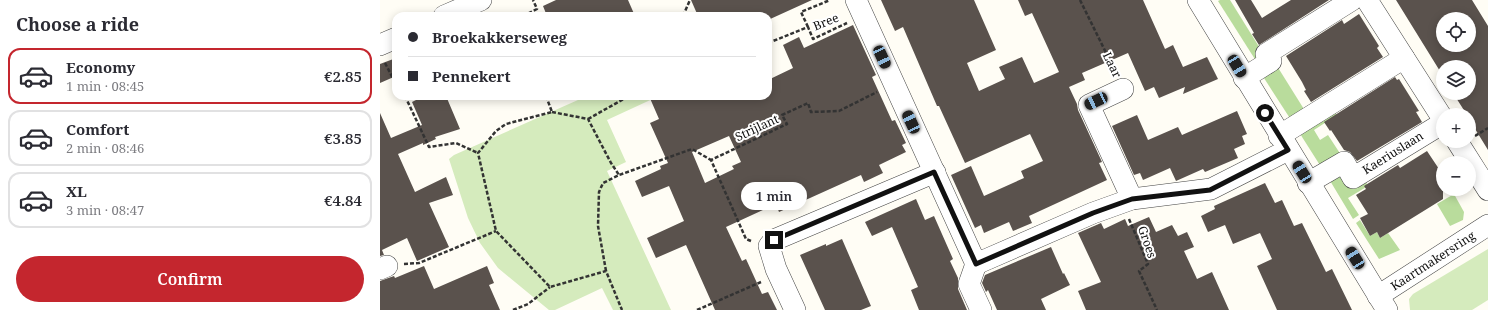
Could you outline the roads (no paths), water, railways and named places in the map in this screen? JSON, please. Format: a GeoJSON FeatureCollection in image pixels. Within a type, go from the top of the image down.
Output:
{"type":"FeatureCollection","features":[{"type":"Feature","properties":{"kind":"street"},"geometry":{"type":"LineString","coordinates":[[453,12],[481,0]]}},
{"type":"Feature","properties":{"kind":"street"},"geometry":{"type":"LineString","coordinates":[[1244,78],[1271,61],[1266,54],[1352,0]]}},
{"type":"Feature","properties":{"kind":"street"},"geometry":{"type":"LineString","coordinates":[[1367,0],[1436,108]]}},
{"type":"Feature","properties":{"kind":"street"},"geometry":{"type":"LineString","coordinates":[[1201,1],[1244,78],[1382,303]]}},
{"type":"Feature","properties":{"kind":"street"},"geometry":{"type":"LineString","coordinates":[[857,2],[976,264],[969,284],[981,310]]}},
{"type":"Feature","properties":{"kind":"street"},"geometry":{"type":"LineString","coordinates":[[381,52],[392,42]]}},
{"type":"Feature","properties":{"kind":"street"},"geometry":{"type":"LineString","coordinates":[[976,264],[1093,213],[1132,199],[1210,190],[1284,143],[1404,58]]}},
{"type":"Feature","properties":{"kind":"street","name":"Laar"},"geometry":{"type":"LineString","coordinates":[[1123,88],[1089,105],[1132,199]]}},
{"type":"Feature","properties":{"kind":"street","name":"Kaeriuslaan"},"geometry":{"type":"LineString","coordinates":[[1308,183],[1344,162],[1353,178],[1436,127]]}},
{"type":"Feature","properties":{"kind":"street"},"geometry":{"type":"LineString","coordinates":[[1461,148],[1488,190]]}},
{"type":"Feature","properties":{"kind":"street"},"geometry":{"type":"LineString","coordinates":[[795,310],[768,246],[774,240],[934,172]]}},
{"type":"Feature","properties":{"kind":"street","name":"Kaartmakersring"},"geometry":{"type":"LineString","coordinates":[[1382,303],[1488,226]]}}]}
